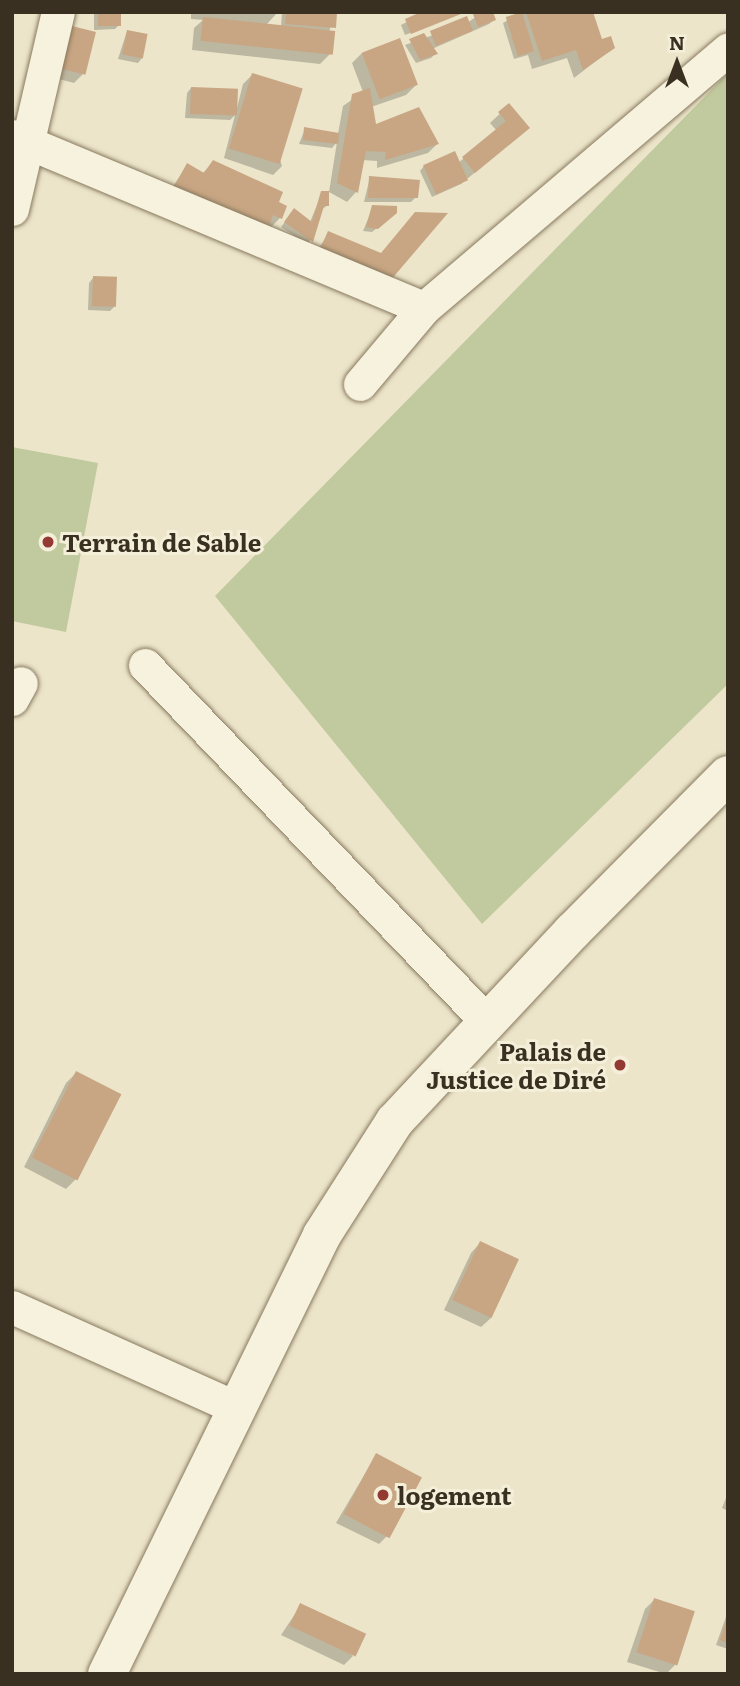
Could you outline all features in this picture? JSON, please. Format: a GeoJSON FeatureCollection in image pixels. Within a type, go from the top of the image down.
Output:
{"type":"FeatureCollection","features":[{"type":"Feature","properties":{"kind":"street"},"geometry":{"type":"LineString","coordinates":[[12,209],[20,140],[58,12]]}},
{"type":"Feature","properties":{"kind":"street"},"geometry":{"type":"LineString","coordinates":[[360,384],[424,308],[728,49]]}},
{"type":"Feature","properties":{"kind":"street"},"geometry":{"type":"LineString","coordinates":[[20,140],[424,308]]}},
{"type":"Feature","properties":{"kind":"street"},"geometry":{"type":"LineString","coordinates":[[145,665],[487,1022]]}},
{"type":"Feature","properties":{"kind":"street"},"geometry":{"type":"LineString","coordinates":[[107,1674],[322,1235],[395,1121],[487,1022],[728,775]]}},
{"type":"Feature","properties":{"kind":"street"},"geometry":{"type":"LineString","coordinates":[[12,1307],[237,1408]]}},
{"type":"Feature","properties":{"kind":"green space"},"geometry":{"type":"Polygon","coordinates":[[[728,73],[728,684],[482,924],[215,596],[728,73]]]}},
{"type":"Feature","properties":{"kind":"green space","name":"Terrain de Sable"},"geometry":{"type":"Polygon","coordinates":[[[12,447],[98,463],[66,632],[12,621],[12,447]]]}},
{"type":"Feature","properties":{"kind":"building"},"geometry":{"type":"Polygon","coordinates":[[[98,12],[121,12],[121,26],[98,26],[98,12]]]}},
{"type":"Feature","properties":{"kind":"building"},"geometry":{"type":"Polygon","coordinates":[[[286,12],[337,12],[336,28],[285,24],[286,12]]]}},
{"type":"Feature","properties":{"kind":"building"},"geometry":{"type":"Polygon","coordinates":[[[421,12],[466,12],[411,34],[405,19],[421,12]]]}},
{"type":"Feature","properties":{"kind":"building"},"geometry":{"type":"Polygon","coordinates":[[[493,12],[496,20],[478,27],[473,14],[493,12]]]}},
{"type":"Feature","properties":{"kind":"building"},"geometry":{"type":"Polygon","coordinates":[[[522,12],[534,51],[518,56],[506,17],[522,12]]]}},
{"type":"Feature","properties":{"kind":"building"},"geometry":{"type":"Polygon","coordinates":[[[526,12],[593,12],[602,39],[611,36],[615,48],[583,70],[576,50],[542,61],[526,12]]]}},
{"type":"Feature","properties":{"kind":"building"},"geometry":{"type":"Polygon","coordinates":[[[467,16],[473,31],[436,46],[430,31],[467,16]]]}},
{"type":"Feature","properties":{"kind":"building"},"geometry":{"type":"Polygon","coordinates":[[[203,17],[335,31],[333,55],[200,41],[203,17]]]}},
{"type":"Feature","properties":{"kind":"building"},"geometry":{"type":"Polygon","coordinates":[[[64,24],[96,32],[85,75],[53,67],[64,24]]]}},
{"type":"Feature","properties":{"kind":"building"},"geometry":{"type":"Polygon","coordinates":[[[127,30],[148,34],[143,59],[122,55],[127,30]]]}},
{"type":"Feature","properties":{"kind":"building"},"geometry":{"type":"Polygon","coordinates":[[[424,33],[438,54],[420,60],[409,39],[424,33]]]}},
{"type":"Feature","properties":{"kind":"building"},"geometry":{"type":"Polygon","coordinates":[[[400,38],[418,85],[380,99],[362,53],[400,38]]]}},
{"type":"Feature","properties":{"kind":"building"},"geometry":{"type":"Polygon","coordinates":[[[252,73],[303,88],[280,164],[229,149],[252,73]]]}},
{"type":"Feature","properties":{"kind":"building"},"geometry":{"type":"Polygon","coordinates":[[[191,87],[238,89],[237,116],[190,114],[191,87]]]}},
{"type":"Feature","properties":{"kind":"building"},"geometry":{"type":"Polygon","coordinates":[[[370,88],[376,124],[419,107],[439,144],[385,160],[386,152],[366,151],[358,193],[337,183],[352,94],[370,88]]]}},
{"type":"Feature","properties":{"kind":"building"},"geometry":{"type":"Polygon","coordinates":[[[509,103],[530,128],[475,173],[462,157],[506,121],[498,112],[509,103]]]}},
{"type":"Feature","properties":{"kind":"building"},"geometry":{"type":"Polygon","coordinates":[[[304,127],[339,133],[338,144],[303,140],[304,127]]]}},
{"type":"Feature","properties":{"kind":"building"},"geometry":{"type":"Polygon","coordinates":[[[455,151],[468,180],[436,194],[423,165],[455,151]]]}},
{"type":"Feature","properties":{"kind":"building"},"geometry":{"type":"Polygon","coordinates":[[[213,160],[283,192],[279,202],[287,206],[282,219],[273,215],[268,227],[174,187],[187,163],[204,173],[213,160]]]}},
{"type":"Feature","properties":{"kind":"building"},"geometry":{"type":"Polygon","coordinates":[[[369,176],[420,180],[418,198],[368,198],[369,176]]]}},
{"type":"Feature","properties":{"kind":"building"},"geometry":{"type":"Polygon","coordinates":[[[321,191],[329,191],[329,206],[324,206],[313,242],[284,222],[294,208],[312,222],[321,191]]]}},
{"type":"Feature","properties":{"kind":"building"},"geometry":{"type":"Polygon","coordinates":[[[372,205],[397,206],[397,213],[378,229],[366,227],[372,205]]]}},
{"type":"Feature","properties":{"kind":"building"},"geometry":{"type":"Polygon","coordinates":[[[415,212],[448,213],[390,281],[320,249],[328,231],[381,253],[415,212]]]}},
{"type":"Feature","properties":{"kind":"building"},"geometry":{"type":"Polygon","coordinates":[[[93,276],[117,277],[116,307],[92,306],[93,276]]]}},
{"type":"Feature","properties":{"kind":"building"},"geometry":{"type":"Polygon","coordinates":[[[76,1071],[121,1094],[77,1181],[32,1157],[76,1071]]]}},
{"type":"Feature","properties":{"kind":"building"},"geometry":{"type":"Polygon","coordinates":[[[480,1241],[519,1259],[492,1318],[453,1300],[480,1241]]]}},
{"type":"Feature","properties":{"kind":"building","name":"logement"},"geometry":{"type":"Polygon","coordinates":[[[376,1453],[422,1477],[390,1538],[344,1514],[376,1453]]]}},
{"type":"Feature","properties":{"kind":"building"},"geometry":{"type":"Polygon","coordinates":[[[654,1598],[695,1611],[677,1665],[636,1652],[654,1598]]]}},
{"type":"Feature","properties":{"kind":"building"},"geometry":{"type":"Polygon","coordinates":[[[300,1603],[366,1634],[356,1657],[289,1626],[300,1603]]]}},
{"type":"Feature","properties":{"kind":"building"},"geometry":{"type":"Polygon","coordinates":[[[728,1618],[728,1643],[720,1640],[728,1618]]]}},
{"type":"Feature","properties":{"kind":"place","name":"Terrain de Sable"},"geometry":{"type":"Point","coordinates":[48,542]}},
{"type":"Feature","properties":{"kind":"place","name":"Palais de Justice de Diré"},"geometry":{"type":"Point","coordinates":[620,1065]}},
{"type":"Feature","properties":{"kind":"place","name":"logement"},"geometry":{"type":"Point","coordinates":[383,1495]}}]}
